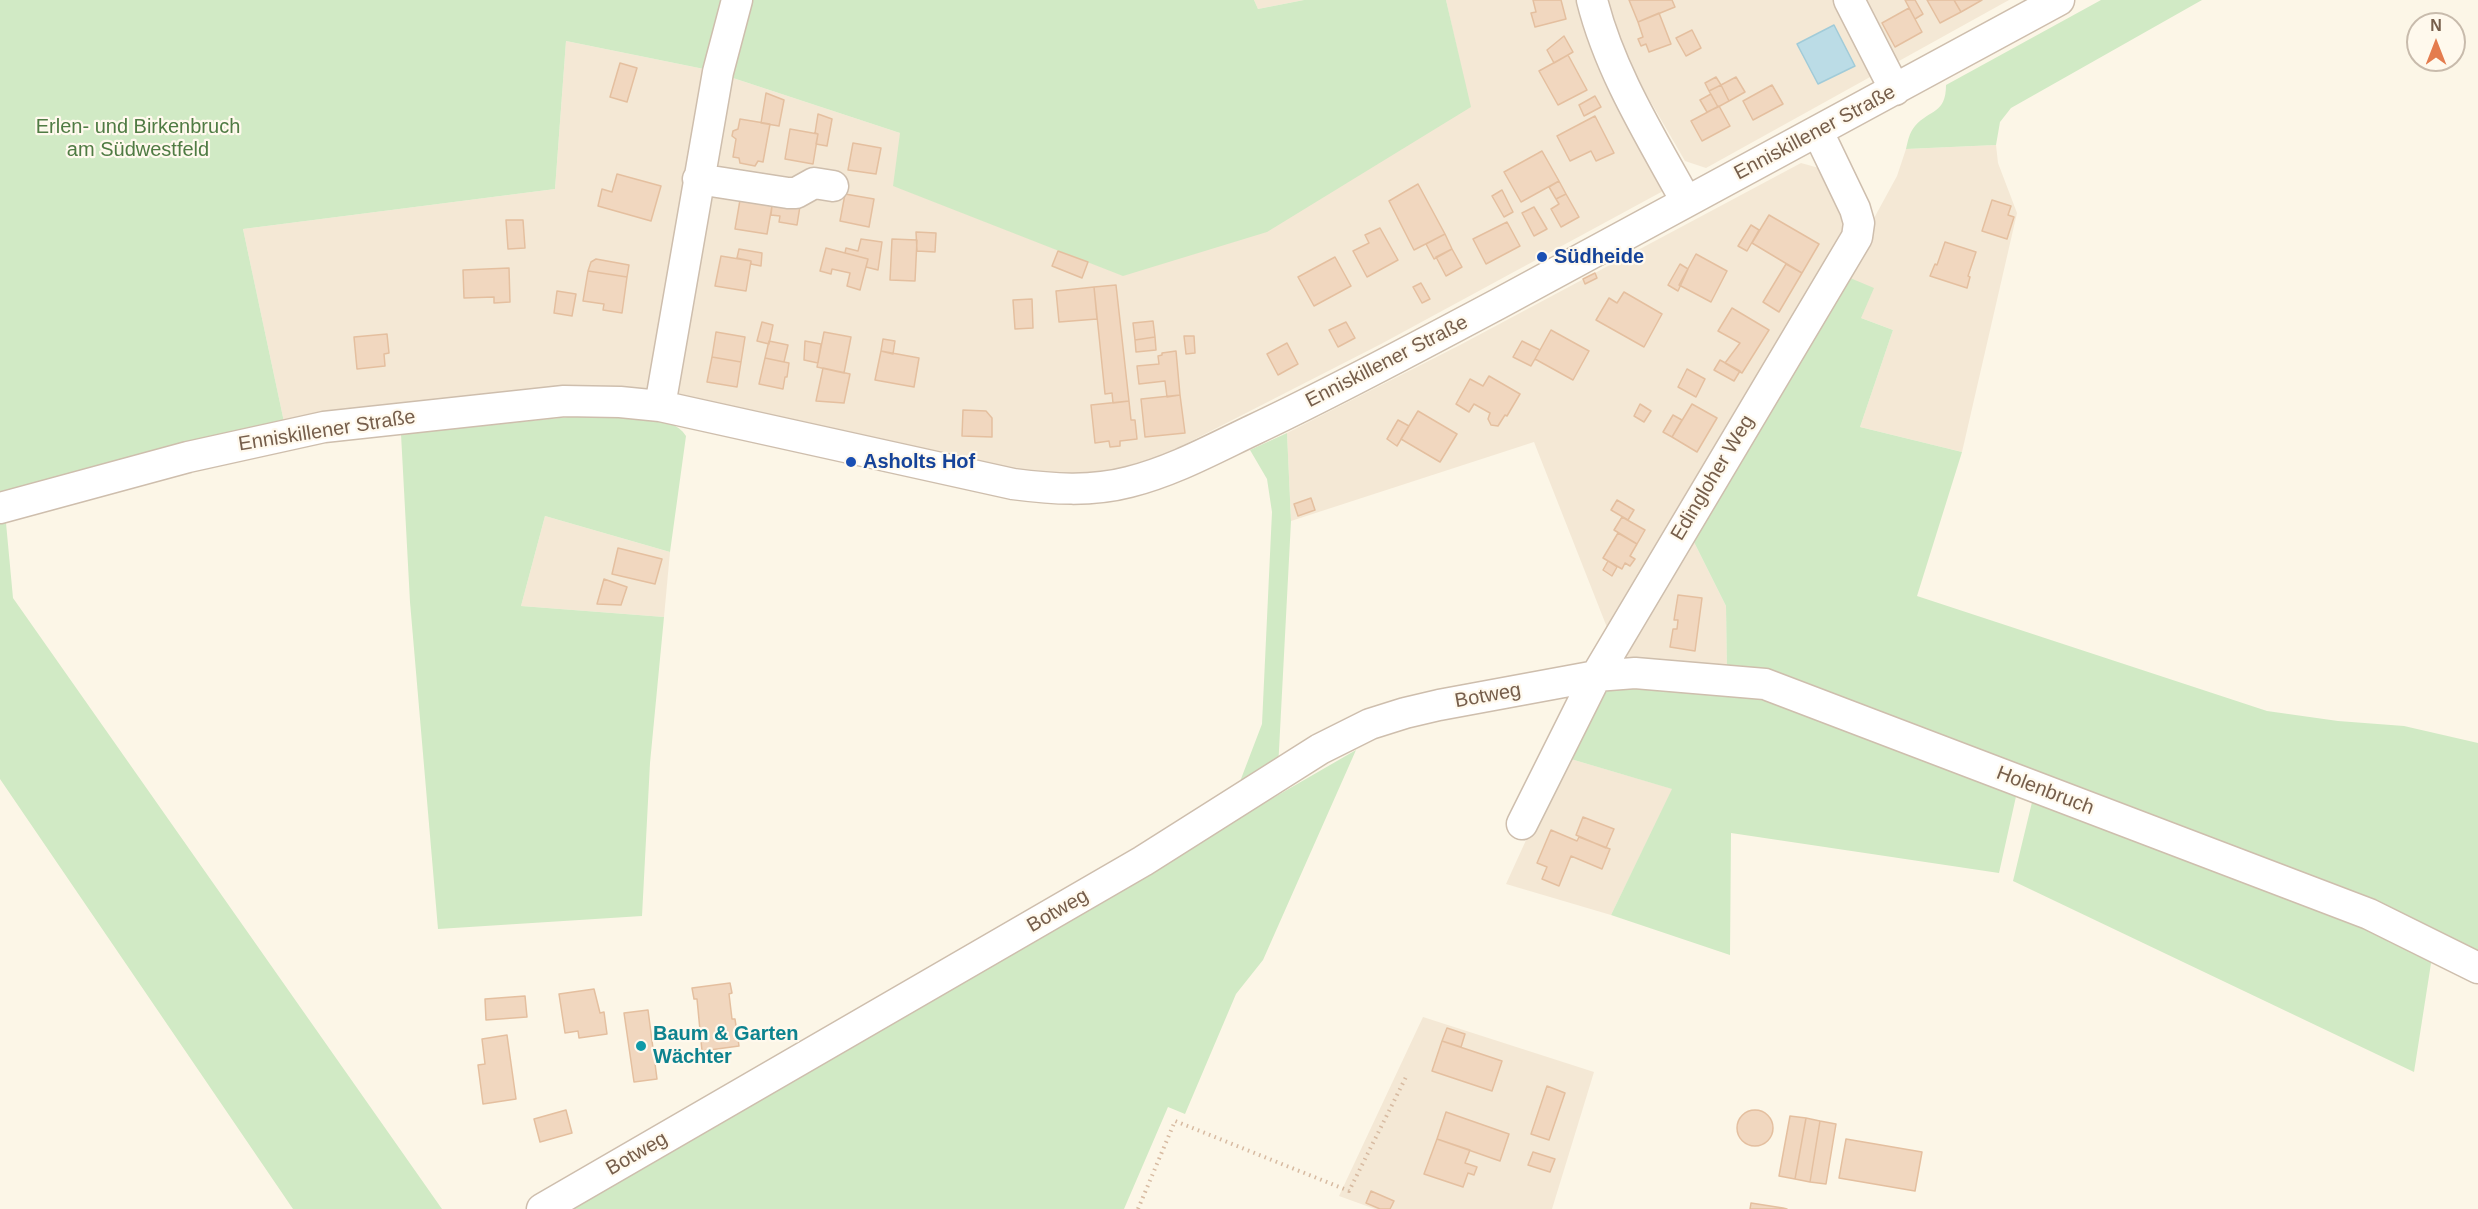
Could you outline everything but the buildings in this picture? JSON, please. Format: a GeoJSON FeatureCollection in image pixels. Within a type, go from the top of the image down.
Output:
{"type":"FeatureCollection","features":[{"type":"Feature","properties":{"kind":"street"},"geometry":{"type":"LineString","coordinates":[[660,406],[718,72],[737,0]]}},
{"type":"Feature","properties":{"kind":"street"},"geometry":{"type":"LineString","coordinates":[[1592,0],[1610,55],[1624,86],[1686,201]]}},
{"type":"Feature","properties":{"kind":"street"},"geometry":{"type":"LineString","coordinates":[[1849,0],[1895,90]]}},
{"type":"Feature","properties":{"kind":"street","name":"Enniskillener Straße"},"geometry":{"type":"LineString","coordinates":[[0,508],[188,457],[324,427],[564,401],[620,402],[660,406],[1013,484],[1052,489],[1083,489],[1126,483],[1167,471],[1281,417],[1438,336],[2059,0]]}},
{"type":"Feature","properties":{"kind":"street","name":"Edingloher Weg"},"geometry":{"type":"LineString","coordinates":[[1522,824],[1596,676],[1857,237],[1859,223],[1855,209],[1818,132]]}},
{"type":"Feature","properties":{"kind":"street"},"geometry":{"type":"LineString","coordinates":[[698,179],[788,193],[796,193],[814,183],[833,186]]}},
{"type":"Feature","properties":{"kind":"street","name":"Holenbruch"},"geometry":{"type":"LineString","coordinates":[[1596,676],[1635,673],[1765,684],[2369,914],[2478,968]]}},
{"type":"Feature","properties":{"kind":"street","name":"Botweg"},"geometry":{"type":"LineString","coordinates":[[542,1209],[1143,861],[1320,748],[1387,718],[1439,705],[1596,676]]}},
{"type":"Feature","properties":{"kind":"path"},"geometry":{"type":"LineString","coordinates":[[1138,1209],[1175,1121],[1349,1191],[1406,1077]]}},
{"type":"Feature","properties":{"kind":"shaded area"},"geometry":{"type":"Polygon","coordinates":[[[1254,0],[1304,0],[1258,9],[1254,0]]]}},
{"type":"Feature","properties":{"kind":"shaded area"},"geometry":{"type":"Polygon","coordinates":[[[1446,0],[1579,0],[1665,190],[1381,344],[1160,457],[1127,467],[1088,474],[1041,474],[680,396],[673,382],[730,77],[900,133],[1470,107],[1446,0]]]}},
{"type":"Feature","properties":{"kind":"shaded area"},"geometry":{"type":"Polygon","coordinates":[[[1605,0],[2009,0],[1706,168],[1685,161],[1620,49],[1605,0]]]}},
{"type":"Feature","properties":{"kind":"shaded area"},"geometry":{"type":"Polygon","coordinates":[[[566,41],[704,69],[651,391],[284,422],[243,229],[555,189],[566,41]]]}},
{"type":"Feature","properties":{"kind":"shaded area"},"geometry":{"type":"Polygon","coordinates":[[[1996,145],[1998,163],[2017,213],[1962,452],[1860,427],[1893,330],[1861,318],[1843,275],[1897,176],[1906,149],[1996,145]]]}},
{"type":"Feature","properties":{"kind":"shaded area"},"geometry":{"type":"Polygon","coordinates":[[[1801,163],[1819,168],[1848,225],[1608,630],[1534,442],[1291,521],[1287,433],[1460,345],[1801,163]]]}},
{"type":"Feature","properties":{"kind":"shaded area"},"geometry":{"type":"Polygon","coordinates":[[[545,516],[670,552],[664,617],[521,606],[545,516]]]}},
{"type":"Feature","properties":{"kind":"shaded area"},"geometry":{"type":"Polygon","coordinates":[[[1691,536],[1726,606],[1727,673],[1614,663],[1691,536]]]}},
{"type":"Feature","properties":{"kind":"shaded area"},"geometry":{"type":"Polygon","coordinates":[[[1564,757],[1673,789],[1611,915],[1506,884],[1564,757]]]}},
{"type":"Feature","properties":{"kind":"shaded area"},"geometry":{"type":"Polygon","coordinates":[[[1423,1017],[1594,1072],[1552,1209],[1375,1209],[1339,1196],[1423,1017]]]}},
{"type":"Feature","properties":{"kind":"green space","name":"Erlen- und Birkenbruch am Südwestfeld"},"geometry":{"type":"Polygon","coordinates":[[[0,0],[726,0],[704,69],[566,41],[555,189],[243,229],[284,422],[0,497],[0,0]]]}},
{"type":"Feature","properties":{"kind":"green space"},"geometry":{"type":"Polygon","coordinates":[[[749,0],[1254,0],[1258,9],[1304,0],[1446,0],[1471,107],[1267,232],[1123,276],[893,186],[900,133],[730,77],[749,0]]]}},
{"type":"Feature","properties":{"kind":"green space"},"geometry":{"type":"Polygon","coordinates":[[[2101,0],[2202,0],[2011,108],[2000,122],[1996,145],[1906,149],[1915,126],[1940,106],[1946,85],[2101,0]]]}},
{"type":"Feature","properties":{"kind":"green space"},"geometry":{"type":"Polygon","coordinates":[[[1843,275],[1874,288],[1861,318],[1893,330],[1860,427],[1962,452],[1917,596],[2267,711],[2338,721],[2404,726],[2478,743],[2478,957],[1727,673],[1726,606],[1691,536],[1843,275]]]}},
{"type":"Feature","properties":{"kind":"green space"},"geometry":{"type":"Polygon","coordinates":[[[589,415],[656,419],[679,428],[686,436],[670,552],[545,516],[521,606],[664,617],[650,763],[642,916],[438,929],[410,602],[401,434],[589,415]]]}},
{"type":"Feature","properties":{"kind":"green space"},"geometry":{"type":"Polygon","coordinates":[[[1287,433],[1291,521],[1278,769],[1236,792],[1262,724],[1272,512],[1267,479],[1250,450],[1287,433]]]}},
{"type":"Feature","properties":{"kind":"green space"},"geometry":{"type":"Polygon","coordinates":[[[6,523],[13,598],[442,1209],[293,1209],[0,779],[0,524],[6,523]]]}},
{"type":"Feature","properties":{"kind":"green space"},"geometry":{"type":"Polygon","coordinates":[[[1616,683],[1764,695],[2017,792],[1999,873],[1731,833],[1730,955],[1611,915],[1672,789],[1564,757],[1601,686],[1616,683]]]}},
{"type":"Feature","properties":{"kind":"green space"},"geometry":{"type":"Polygon","coordinates":[[[1356,750],[1263,960],[1236,994],[1185,1114],[1168,1107],[1124,1209],[562,1209],[1356,750]]]}},
{"type":"Feature","properties":{"kind":"green space"},"geometry":{"type":"Polygon","coordinates":[[[2033,798],[2367,924],[2432,957],[2414,1072],[2013,881],[2033,798]]]}},
{"type":"Feature","properties":{"kind":"water"},"geometry":{"type":"Polygon","coordinates":[[[1834,25],[1855,66],[1818,84],[1797,44],[1834,25]]]}},
{"type":"Feature","properties":{"kind":"place","name":"Südheide"},"geometry":{"type":"Point","coordinates":[1542,257]}},
{"type":"Feature","properties":{"kind":"place","name":"Asholts Hof"},"geometry":{"type":"Point","coordinates":[851,462]}},
{"type":"Feature","properties":{"kind":"place","name":"Baum & Garten Wächter"},"geometry":{"type":"Point","coordinates":[641,1046]}}]}
